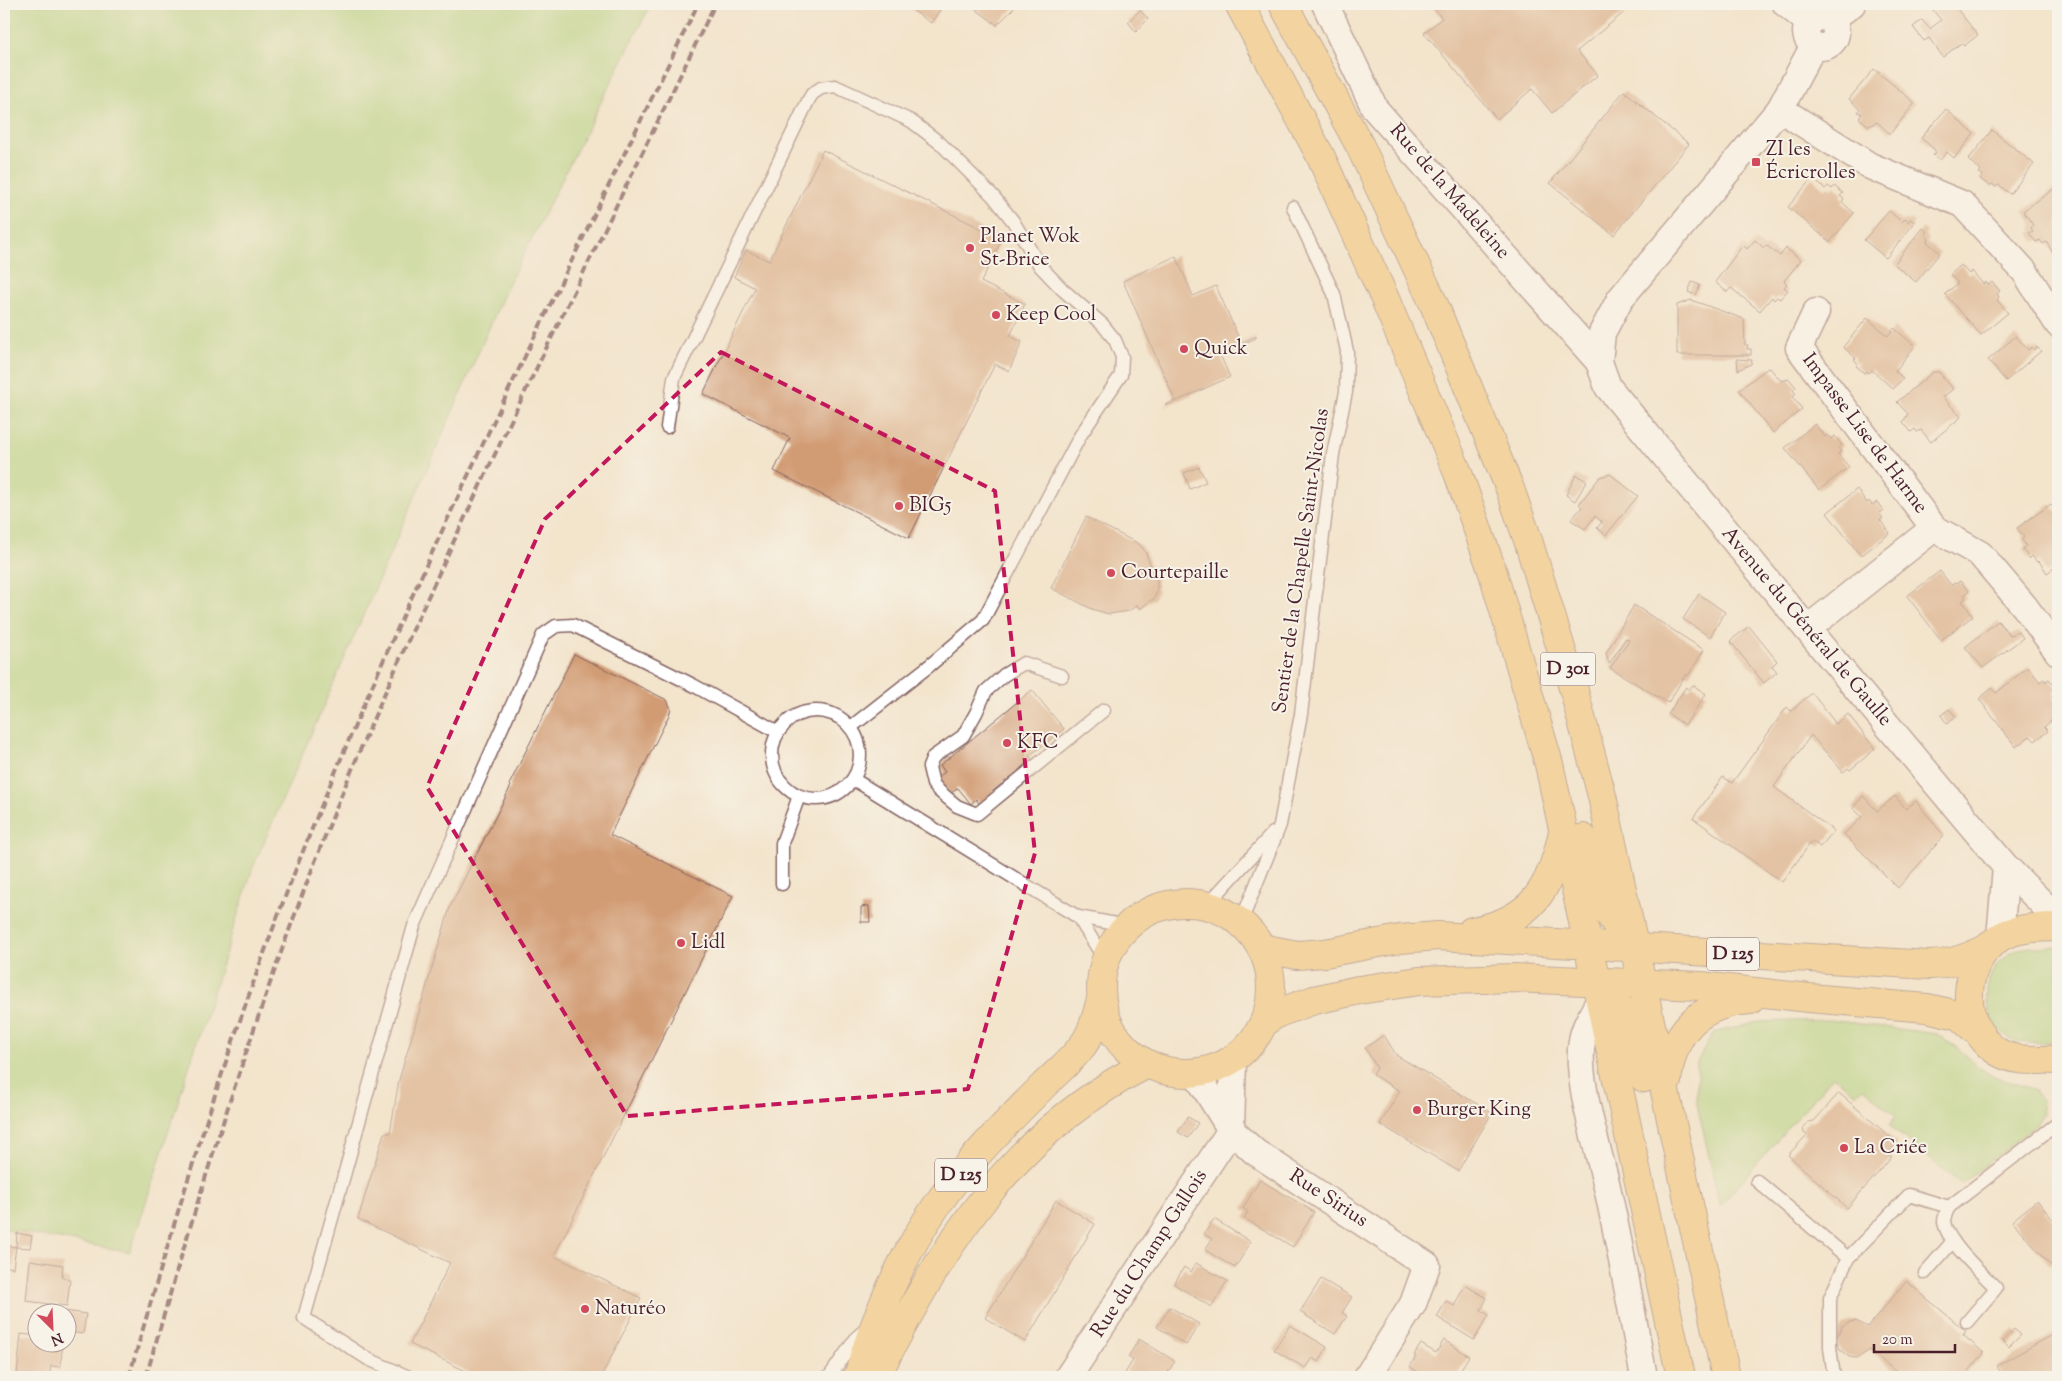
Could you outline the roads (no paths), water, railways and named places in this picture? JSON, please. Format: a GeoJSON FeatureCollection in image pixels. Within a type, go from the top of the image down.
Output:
{"type":"FeatureCollection","features":[{"type":"Feature","properties":{"kind":"main road","name":"D 301"},"geometry":{"type":"LineString","coordinates":[[1239,4],[1320,154],[1385,299],[1458,473],[1493,573],[1549,764],[1596,975],[1681,1377]]}},
{"type":"Feature","properties":{"kind":"main road","name":"D 301"},"geometry":{"type":"LineString","coordinates":[[1283,4],[1360,146],[1433,302],[1510,489],[1559,642],[1589,744],[1604,805],[1726,1377]]}},
{"type":"Feature","properties":{"kind":"main road"},"geometry":{"type":"LineString","coordinates":[[1458,473],[1531,654],[1569,786],[1592,876],[1602,902],[1634,951],[1650,970],[1663,980],[1677,985]]}},
{"type":"Feature","properties":{"kind":"main road"},"geometry":{"type":"LineString","coordinates":[[1438,936],[1491,927],[1508,921],[1528,908],[1551,875],[1558,856],[1563,830]]}},
{"type":"Feature","properties":{"kind":"main road"},"geometry":{"type":"LineString","coordinates":[[1186,902],[1207,905],[1225,912],[1241,922],[1261,948],[1269,969],[1271,992],[1264,1022],[1246,1048],[1215,1068],[1195,1072],[1178,1073],[1163,1070],[1147,1064],[1133,1055],[1112,1030],[1105,1015],[1101,999],[1102,973],[1105,960],[1114,942],[1127,926],[1144,914],[1164,906],[1186,902]]}},
{"type":"Feature","properties":{"kind":"main road","name":"D 125"},"geometry":{"type":"LineString","coordinates":[[1596,975],[1634,951],[1930,965],[1946,964],[1962,960],[2022,929],[2058,926]]}},
{"type":"Feature","properties":{"kind":"main road","name":"D 125"},"geometry":{"type":"LineString","coordinates":[[1261,948],[1297,955],[1400,939],[1438,936],[1559,944],[1596,975]]}},
{"type":"Feature","properties":{"kind":"main road","name":"D 125"},"geometry":{"type":"LineString","coordinates":[[1981,1035],[1969,1011],[1970,985],[1972,972],[1993,943]]}},
{"type":"Feature","properties":{"kind":"main road"},"geometry":{"type":"LineString","coordinates":[[1596,975],[1622,1011],[1636,1044],[1710,1377]]}},
{"type":"Feature","properties":{"kind":"main road","name":"D 125"},"geometry":{"type":"LineString","coordinates":[[1264,1022],[1278,1013],[1314,1000],[1359,990],[1419,982],[1596,975],[1643,983],[1701,986],[1945,1011],[1958,1016],[1999,1052],[2017,1059],[2058,1060]]}},
{"type":"Feature","properties":{"kind":"main road"},"geometry":{"type":"LineString","coordinates":[[1666,1090],[1669,1062],[1678,1041],[1692,1021],[1710,1008],[1731,1002],[1809,998]]}},
{"type":"Feature","properties":{"kind":"main road","name":"D 125"},"geometry":{"type":"LineString","coordinates":[[858,1377],[877,1319],[900,1270],[927,1222],[966,1167],[1006,1123],[1084,1044],[1093,1026],[1101,999]]}},
{"type":"Feature","properties":{"kind":"main road","name":"D 125"},"geometry":{"type":"LineString","coordinates":[[876,1377],[934,1269],[959,1230],[988,1192],[1021,1156],[1088,1098],[1147,1064]]}},
{"type":"Feature","properties":{"kind":"street","name":"Rue de la Madeleine"},"geometry":{"type":"LineString","coordinates":[[1325,4],[1375,109],[1599,362]]}},
{"type":"Feature","properties":{"kind":"street"},"geometry":{"type":"LineString","coordinates":[[1786,4],[1818,29]]}},
{"type":"Feature","properties":{"kind":"street"},"geometry":{"type":"LineString","coordinates":[[1599,362],[1602,333],[1620,299],[1780,109],[1818,29],[1852,4]]}},
{"type":"Feature","properties":{"kind":"street"},"geometry":{"type":"LineString","coordinates":[[1780,109],[1870,166],[1962,204],[2025,272],[2058,324]]}},
{"type":"Feature","properties":{"kind":"street","name":"Impasse Lise de Harme"},"geometry":{"type":"LineString","coordinates":[[1816,312],[1799,348],[1934,528]]}},
{"type":"Feature","properties":{"kind":"street","name":"Avenue du Général de Gaulle"},"geometry":{"type":"LineString","coordinates":[[1599,362],[1608,387],[1807,630],[2006,867],[2058,919]]}},
{"type":"Feature","properties":{"kind":"street"},"geometry":{"type":"LineString","coordinates":[[1807,630],[1934,528],[1980,554],[2025,607],[2058,652]]}},
{"type":"Feature","properties":{"kind":"street"},"geometry":{"type":"LineString","coordinates":[[1993,943],[2006,867]]}},
{"type":"Feature","properties":{"kind":"street"},"geometry":{"type":"LineString","coordinates":[[1596,975],[1587,1025],[1582,1041],[1581,1059],[1584,1086],[1607,1188],[1644,1377]]}},
{"type":"Feature","properties":{"kind":"street"},"geometry":{"type":"LineString","coordinates":[[1231,1130],[1233,1058]]}},
{"type":"Feature","properties":{"kind":"street"},"geometry":{"type":"LineString","coordinates":[[1195,1072],[1231,1130]]}},
{"type":"Feature","properties":{"kind":"street","name":"Rue Sirius"},"geometry":{"type":"LineString","coordinates":[[1231,1130],[1255,1152],[1427,1265],[1413,1304],[1366,1377]]}},
{"type":"Feature","properties":{"kind":"street","name":"Rue du Champ Gallois"},"geometry":{"type":"LineString","coordinates":[[1068,1377],[1231,1130]]}},
{"type":"Feature","properties":{"kind":"lane"},"geometry":{"type":"LineString","coordinates":[[667,427],[674,378],[808,101],[812,94],[821,88],[835,86],[848,92],[911,122],[940,143],[993,196],[1013,221],[1040,266],[1062,289],[1103,325],[1115,340],[1122,357],[1121,376],[1080,436],[982,620],[929,666],[851,727]]}},
{"type":"Feature","properties":{"kind":"lane","name":"Sentier de la Chapelle Saint-Nicolas"},"geometry":{"type":"LineString","coordinates":[[1241,922],[1280,825],[1301,714],[1333,454],[1346,392],[1347,351],[1334,294],[1293,207]]}},
{"type":"Feature","properties":{"kind":"lane"},"geometry":{"type":"LineString","coordinates":[[409,1377],[368,1359],[304,1318],[414,926],[543,635],[556,626],[573,625],[694,685],[778,732]]}},
{"type":"Feature","properties":{"kind":"lane"},"geometry":{"type":"LineString","coordinates":[[1062,676],[1024,663],[1004,675],[986,691],[963,736],[933,757],[929,767],[933,784],[957,806],[977,814],[1104,710]]}},
{"type":"Feature","properties":{"kind":"lane"},"geometry":{"type":"LineString","coordinates":[[812,710],[827,712],[840,717],[851,727],[858,739],[859,766],[853,780],[843,791],[829,798],[814,800],[798,796],[786,788],[776,776],[772,762],[772,746],[778,732],[787,721],[799,714],[812,710]]}},
{"type":"Feature","properties":{"kind":"lane"},"geometry":{"type":"LineString","coordinates":[[853,780],[1078,917],[1127,926]]}},
{"type":"Feature","properties":{"kind":"lane"},"geometry":{"type":"LineString","coordinates":[[782,884],[782,843],[798,796]]}},
{"type":"Feature","properties":{"kind":"lane"},"geometry":{"type":"LineString","coordinates":[[1207,905],[1280,825]]}},
{"type":"Feature","properties":{"kind":"lane"},"geometry":{"type":"LineString","coordinates":[[1078,917],[1105,960]]}},
{"type":"Feature","properties":{"kind":"lane"},"geometry":{"type":"LineString","coordinates":[[1967,1322],[1996,1288],[1953,1241],[1946,1230],[1944,1220],[1949,1206],[2058,1123]]}},
{"type":"Feature","properties":{"kind":"lane"},"geometry":{"type":"LineString","coordinates":[[1756,1182],[1848,1258]]}},
{"type":"Feature","properties":{"kind":"lane"},"geometry":{"type":"LineString","coordinates":[[1834,1377],[1830,1347],[1830,1298],[1848,1258],[1909,1195],[1949,1206]]}},
{"type":"Feature","properties":{"kind":"lane"},"geometry":{"type":"LineString","coordinates":[[1925,1273],[1953,1241]]}},
{"type":"Feature","properties":{"kind":"lane"},"geometry":{"type":"LineString","coordinates":[[829,1377],[857,1337],[877,1319]]}},
{"type":"Feature","properties":{"kind":"railway"},"geometry":{"type":"LineString","coordinates":[[129,1377],[170,1237],[237,1029],[261,960],[314,824],[403,616],[450,513],[698,4]]}},
{"type":"Feature","properties":{"kind":"railway"},"geometry":{"type":"LineString","coordinates":[[146,1377],[195,1212],[248,1048],[305,886],[337,806],[370,727],[452,544],[715,4]]}},
{"type":"Feature","properties":{"kind":"place","name":"ZI les Écricrolles"},"geometry":{"type":"Point","coordinates":[1756,162]}},
{"type":"Feature","properties":{"kind":"place","name":"Planet Wok St-Brice"},"geometry":{"type":"Point","coordinates":[970,248]}},
{"type":"Feature","properties":{"kind":"place","name":"Keep Cool"},"geometry":{"type":"Point","coordinates":[996,315]}},
{"type":"Feature","properties":{"kind":"place","name":"Quick"},"geometry":{"type":"Point","coordinates":[1184,349]}},
{"type":"Feature","properties":{"kind":"place","name":"BIG5"},"geometry":{"type":"Point","coordinates":[899,506]}},
{"type":"Feature","properties":{"kind":"place","name":"Courtepaille"},"geometry":{"type":"Point","coordinates":[1111,573]}},
{"type":"Feature","properties":{"kind":"place","name":"KFC"},"geometry":{"type":"Point","coordinates":[1007,743]}},
{"type":"Feature","properties":{"kind":"place","name":"Lidl"},"geometry":{"type":"Point","coordinates":[681,943]}},
{"type":"Feature","properties":{"kind":"place","name":"Burger King"},"geometry":{"type":"Point","coordinates":[1417,1110]}},
{"type":"Feature","properties":{"kind":"place","name":"La Criée"},"geometry":{"type":"Point","coordinates":[1844,1148]}},
{"type":"Feature","properties":{"kind":"place","name":"Naturéo"},"geometry":{"type":"Point","coordinates":[585,1309]}}]}
